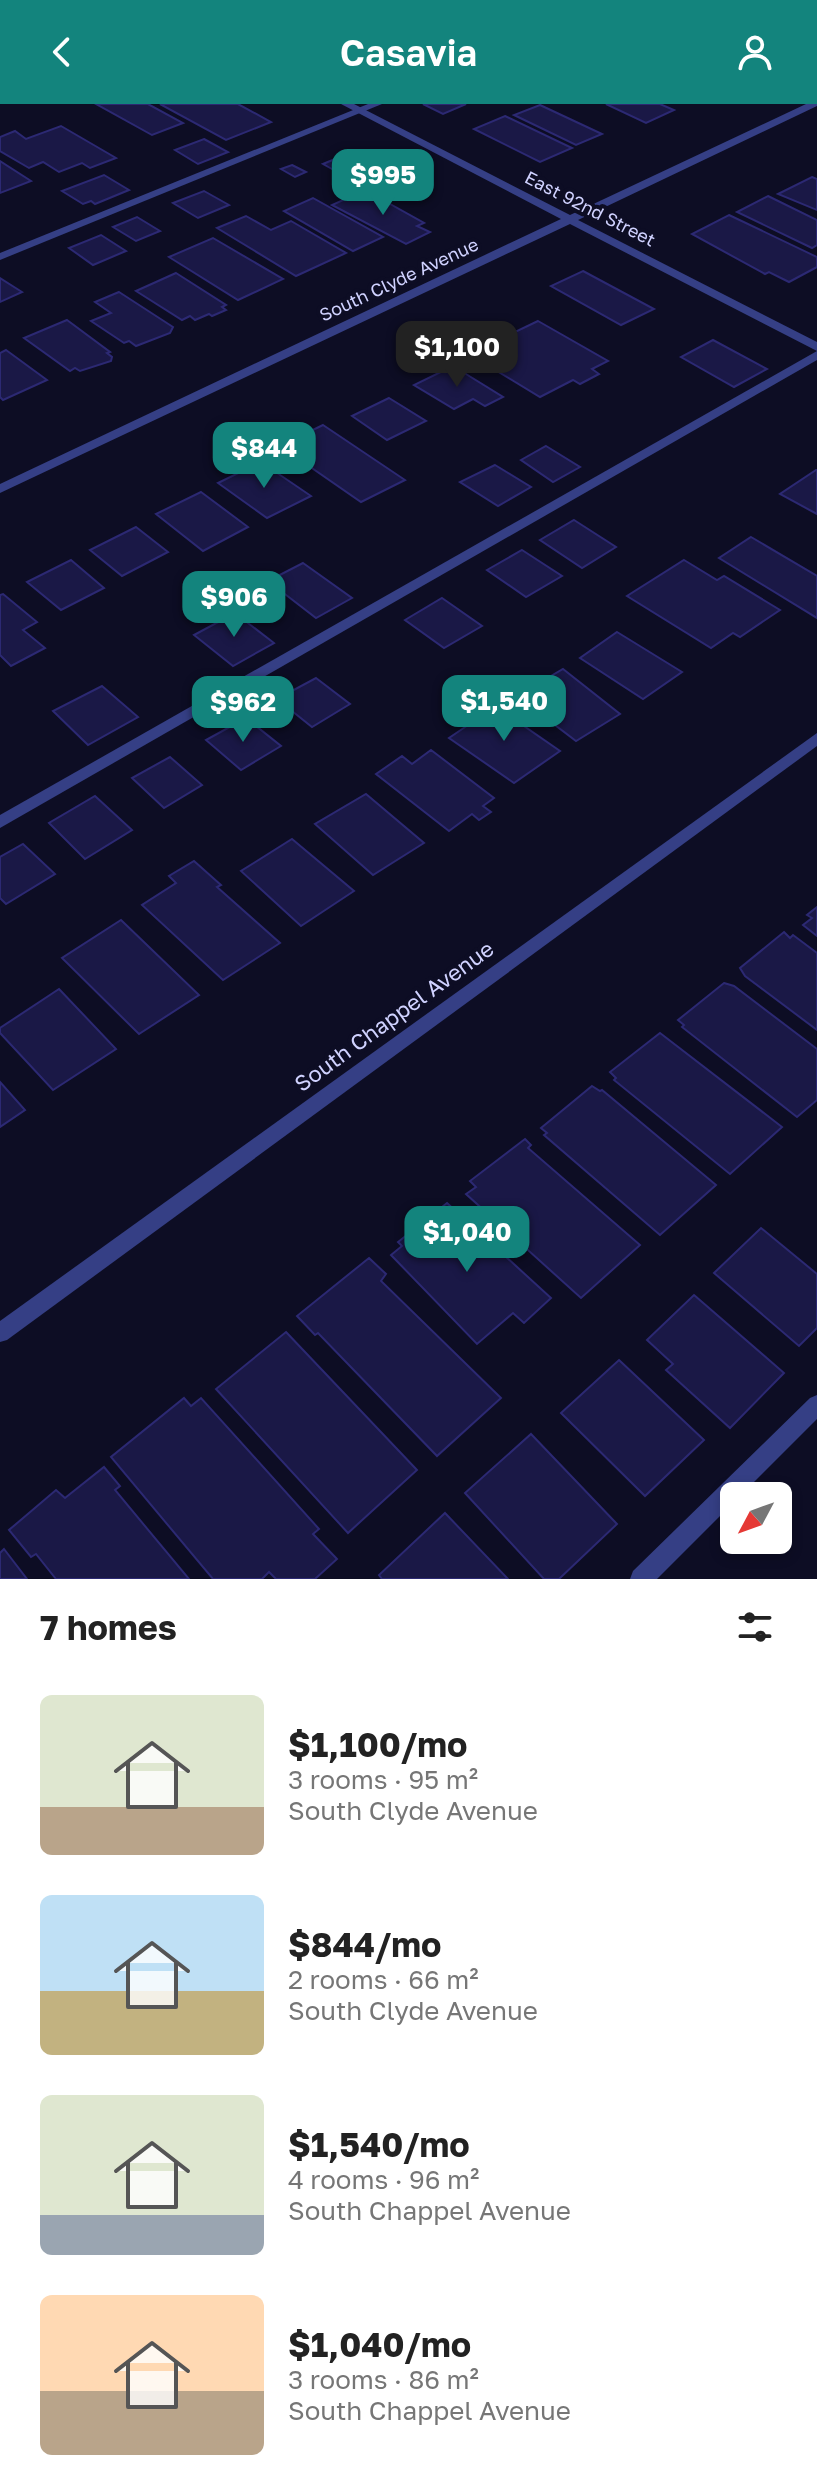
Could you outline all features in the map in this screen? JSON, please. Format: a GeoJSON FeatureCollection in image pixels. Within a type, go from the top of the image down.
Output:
{"type":"FeatureCollection","features":[{"type":"Feature","properties":{"kind":"street","name":"East 92nd Street"},"geometry":{"type":"LineString","coordinates":[[346,104],[817,347]]}},
{"type":"Feature","properties":{"kind":"street"},"geometry":{"type":"LineString","coordinates":[[0,257],[377,104]]}},
{"type":"Feature","properties":{"kind":"street","name":"South Clyde Avenue"},"geometry":{"type":"LineString","coordinates":[[0,489],[814,104]]}},
{"type":"Feature","properties":{"kind":"street"},"geometry":{"type":"LineString","coordinates":[[0,822],[817,355]]}},
{"type":"Feature","properties":{"kind":"street","name":"South Chappel Avenue"},"geometry":{"type":"LineString","coordinates":[[0,1333],[817,738]]}},
{"type":"Feature","properties":{"kind":"street"},"geometry":{"type":"LineString","coordinates":[[641,1579],[817,1405]]}},
{"type":"Feature","properties":{"kind":"building"},"geometry":{"type":"Polygon","coordinates":[[[96,104],[148,104],[183,123],[152,135],[96,104]]]}},
{"type":"Feature","properties":{"kind":"building"},"geometry":{"type":"Polygon","coordinates":[[[160,104],[238,104],[271,122],[226,140],[160,104]]]}},
{"type":"Feature","properties":{"kind":"building"},"geometry":{"type":"Polygon","coordinates":[[[423,104],[466,104],[443,114],[423,104]]]}},
{"type":"Feature","properties":{"kind":"building"},"geometry":{"type":"Polygon","coordinates":[[[606,104],[660,104],[674,110],[646,123],[606,104]]]}},
{"type":"Feature","properties":{"kind":"building"},"geometry":{"type":"Polygon","coordinates":[[[540,105],[602,134],[576,145],[514,115],[540,105]]]}},
{"type":"Feature","properties":{"kind":"building"},"geometry":{"type":"Polygon","coordinates":[[[505,116],[572,148],[540,162],[474,129],[505,116]]]}},
{"type":"Feature","properties":{"kind":"building"},"geometry":{"type":"Polygon","coordinates":[[[61,126],[116,158],[90,168],[82,163],[59,172],[43,162],[29,168],[0,151],[0,137],[15,131],[26,139],[61,126]]]}},
{"type":"Feature","properties":{"kind":"building"},"geometry":{"type":"Polygon","coordinates":[[[204,139],[228,152],[198,164],[175,150],[204,139]]]}},
{"type":"Feature","properties":{"kind":"building"},"geometry":{"type":"Polygon","coordinates":[[[354,151],[380,166],[350,179],[323,164],[354,151]]]}},
{"type":"Feature","properties":{"kind":"building"},"geometry":{"type":"Polygon","coordinates":[[[0,161],[31,181],[0,193],[0,161]]]}},
{"type":"Feature","properties":{"kind":"building"},"geometry":{"type":"Polygon","coordinates":[[[292,165],[306,172],[295,177],[281,169],[292,165]]]}},
{"type":"Feature","properties":{"kind":"building"},"geometry":{"type":"Polygon","coordinates":[[[104,175],[129,190],[95,204],[91,201],[83,204],[62,191],[104,175]]]}},
{"type":"Feature","properties":{"kind":"building"},"geometry":{"type":"Polygon","coordinates":[[[812,177],[817,179],[817,210],[778,194],[812,177]]]}},
{"type":"Feature","properties":{"kind":"building"},"geometry":{"type":"Polygon","coordinates":[[[365,190],[424,223],[417,226],[430,232],[406,244],[332,205],[365,190]]]}},
{"type":"Feature","properties":{"kind":"building"},"geometry":{"type":"Polygon","coordinates":[[[204,191],[229,205],[198,218],[173,203],[204,191]]]}},
{"type":"Feature","properties":{"kind":"building"},"geometry":{"type":"Polygon","coordinates":[[[768,196],[817,220],[817,245],[812,248],[737,212],[768,196]]]}},
{"type":"Feature","properties":{"kind":"building"},"geometry":{"type":"Polygon","coordinates":[[[313,198],[383,237],[353,251],[284,211],[313,198]]]}},
{"type":"Feature","properties":{"kind":"building"},"geometry":{"type":"Polygon","coordinates":[[[729,215],[817,257],[817,267],[789,282],[769,272],[765,274],[692,234],[729,215]]]}},
{"type":"Feature","properties":{"kind":"building"},"geometry":{"type":"Polygon","coordinates":[[[246,216],[271,230],[291,221],[346,253],[296,276],[217,228],[246,216]]]}},
{"type":"Feature","properties":{"kind":"building"},"geometry":{"type":"Polygon","coordinates":[[[137,217],[160,231],[136,241],[113,227],[137,217]]]}},
{"type":"Feature","properties":{"kind":"building"},"geometry":{"type":"Polygon","coordinates":[[[101,235],[126,251],[93,265],[69,248],[101,235]]]}},
{"type":"Feature","properties":{"kind":"building"},"geometry":{"type":"Polygon","coordinates":[[[213,238],[283,279],[238,300],[169,257],[213,238]]]}},
{"type":"Feature","properties":{"kind":"building"},"geometry":{"type":"Polygon","coordinates":[[[583,271],[654,309],[621,325],[551,286],[583,271]]]}},
{"type":"Feature","properties":{"kind":"building"},"geometry":{"type":"Polygon","coordinates":[[[176,273],[226,305],[222,307],[226,310],[195,320],[190,316],[182,320],[136,291],[176,273]]]}},
{"type":"Feature","properties":{"kind":"building"},"geometry":{"type":"Polygon","coordinates":[[[0,278],[22,292],[0,302],[0,278]]]}},
{"type":"Feature","properties":{"kind":"building"},"geometry":{"type":"Polygon","coordinates":[[[119,292],[173,327],[170,333],[136,346],[129,341],[124,343],[91,321],[111,313],[95,302],[119,292]]]}},
{"type":"Feature","properties":{"kind":"building"},"geometry":{"type":"Polygon","coordinates":[[[67,320],[110,352],[107,353],[112,357],[111,361],[70,371],[24,338],[67,320]]]}},
{"type":"Feature","properties":{"kind":"building"},"geometry":{"type":"Polygon","coordinates":[[[538,321],[608,361],[592,369],[599,374],[580,384],[573,380],[540,397],[469,354],[538,321]]]}},
{"type":"Feature","properties":{"kind":"building"},"geometry":{"type":"Polygon","coordinates":[[[713,340],[767,369],[734,387],[681,357],[713,340]]]}},
{"type":"Feature","properties":{"kind":"building"},"geometry":{"type":"Polygon","coordinates":[[[6,350],[47,380],[3,400],[0,397],[0,353],[6,350]]]}},
{"type":"Feature","properties":{"kind":"building"},"geometry":{"type":"Polygon","coordinates":[[[453,366],[503,397],[485,406],[473,399],[454,409],[414,385],[453,366]]]}},
{"type":"Feature","properties":{"kind":"building"},"geometry":{"type":"Polygon","coordinates":[[[389,398],[426,421],[387,440],[352,416],[389,398]]]}},
{"type":"Feature","properties":{"kind":"building"},"geometry":{"type":"Polygon","coordinates":[[[323,425],[405,480],[361,502],[280,446],[323,425]]]}},
{"type":"Feature","properties":{"kind":"building"},"geometry":{"type":"Polygon","coordinates":[[[546,446],[580,467],[553,482],[521,460],[546,446]]]}},
{"type":"Feature","properties":{"kind":"building"},"geometry":{"type":"Polygon","coordinates":[[[261,462],[311,496],[267,518],[218,483],[261,462]]]}},
{"type":"Feature","properties":{"kind":"building"},"geometry":{"type":"Polygon","coordinates":[[[495,465],[531,487],[498,506],[460,482],[495,465]]]}},
{"type":"Feature","properties":{"kind":"building"},"geometry":{"type":"Polygon","coordinates":[[[817,470],[817,514],[780,494],[817,470]]]}},
{"type":"Feature","properties":{"kind":"building"},"geometry":{"type":"Polygon","coordinates":[[[201,492],[248,527],[203,551],[156,514],[201,492]]]}},
{"type":"Feature","properties":{"kind":"building"},"geometry":{"type":"Polygon","coordinates":[[[574,520],[616,547],[582,568],[540,540],[574,520]]]}},
{"type":"Feature","properties":{"kind":"building"},"geometry":{"type":"Polygon","coordinates":[[[136,527],[168,552],[122,576],[90,550],[136,527]]]}},
{"type":"Feature","properties":{"kind":"building"},"geometry":{"type":"Polygon","coordinates":[[[751,537],[817,576],[817,618],[719,558],[751,537]]]}},
{"type":"Feature","properties":{"kind":"building"},"geometry":{"type":"Polygon","coordinates":[[[522,550],[562,576],[526,597],[487,570],[522,550]]]}},
{"type":"Feature","properties":{"kind":"building"},"geometry":{"type":"Polygon","coordinates":[[[71,560],[104,588],[61,610],[27,582],[71,560]]]}},
{"type":"Feature","properties":{"kind":"building"},"geometry":{"type":"Polygon","coordinates":[[[684,560],[717,580],[724,576],[780,610],[740,637],[733,633],[711,648],[627,596],[684,560]]]}},
{"type":"Feature","properties":{"kind":"building"},"geometry":{"type":"Polygon","coordinates":[[[303,563],[352,598],[316,618],[268,581],[303,563]]]}},
{"type":"Feature","properties":{"kind":"building"},"geometry":{"type":"Polygon","coordinates":[[[3,594],[37,622],[23,630],[45,648],[11,666],[0,655],[0,595],[3,594]]]}},
{"type":"Feature","properties":{"kind":"building"},"geometry":{"type":"Polygon","coordinates":[[[442,598],[482,626],[444,648],[405,620],[442,598]]]}},
{"type":"Feature","properties":{"kind":"building"},"geometry":{"type":"Polygon","coordinates":[[[235,613],[274,643],[233,666],[194,635],[235,613]]]}},
{"type":"Feature","properties":{"kind":"building"},"geometry":{"type":"Polygon","coordinates":[[[617,632],[682,672],[643,699],[580,658],[617,632]]]}},
{"type":"Feature","properties":{"kind":"building"},"geometry":{"type":"Polygon","coordinates":[[[563,669],[620,714],[576,741],[517,696],[563,669]]]}},
{"type":"Feature","properties":{"kind":"building"},"geometry":{"type":"Polygon","coordinates":[[[316,678],[350,704],[312,727],[277,699],[316,678]]]}},
{"type":"Feature","properties":{"kind":"building"},"geometry":{"type":"Polygon","coordinates":[[[102,686],[138,717],[88,745],[53,711],[102,686]]]}},
{"type":"Feature","properties":{"kind":"building"},"geometry":{"type":"Polygon","coordinates":[[[483,704],[493,711],[498,708],[560,751],[514,783],[449,738],[474,721],[466,715],[483,704]]]}},
{"type":"Feature","properties":{"kind":"building"},"geometry":{"type":"Polygon","coordinates":[[[246,718],[281,746],[241,770],[206,740],[246,718]]]}},
{"type":"Feature","properties":{"kind":"building"},"geometry":{"type":"Polygon","coordinates":[[[431,750],[494,798],[483,806],[491,812],[479,820],[472,814],[449,831],[376,774],[402,756],[412,764],[431,750]]]}},
{"type":"Feature","properties":{"kind":"building"},"geometry":{"type":"Polygon","coordinates":[[[170,757],[202,785],[164,808],[132,778],[170,757]]]}},
{"type":"Feature","properties":{"kind":"building"},"geometry":{"type":"Polygon","coordinates":[[[366,794],[424,843],[373,875],[315,824],[366,794]]]}},
{"type":"Feature","properties":{"kind":"building"},"geometry":{"type":"Polygon","coordinates":[[[95,796],[132,830],[85,859],[49,823],[95,796]]]}},
{"type":"Feature","properties":{"kind":"building"},"geometry":{"type":"Polygon","coordinates":[[[292,839],[354,891],[301,926],[241,871],[292,839]]]}},
{"type":"Feature","properties":{"kind":"building"},"geometry":{"type":"Polygon","coordinates":[[[23,844],[55,874],[6,904],[0,898],[0,857],[23,844]]]}},
{"type":"Feature","properties":{"kind":"building"},"geometry":{"type":"Polygon","coordinates":[[[194,861],[221,885],[217,887],[280,943],[223,980],[142,905],[176,883],[169,876],[194,861]]]}},
{"type":"Feature","properties":{"kind":"building"},"geometry":{"type":"Polygon","coordinates":[[[817,907],[817,936],[803,925],[812,918],[807,915],[817,907]]]}},
{"type":"Feature","properties":{"kind":"building"},"geometry":{"type":"Polygon","coordinates":[[[121,920],[199,995],[139,1034],[62,958],[121,920]]]}},
{"type":"Feature","properties":{"kind":"building"},"geometry":{"type":"Polygon","coordinates":[[[784,932],[817,953],[817,1030],[745,976],[740,968],[784,932]]]}},
{"type":"Feature","properties":{"kind":"building"},"geometry":{"type":"Polygon","coordinates":[[[724,983],[734,986],[817,1049],[817,1100],[797,1117],[682,1027],[684,1025],[678,1020],[724,983]]]}},
{"type":"Feature","properties":{"kind":"building"},"geometry":{"type":"Polygon","coordinates":[[[59,989],[116,1049],[53,1090],[0,1033],[0,1028],[59,989]]]}},
{"type":"Feature","properties":{"kind":"building"},"geometry":{"type":"Polygon","coordinates":[[[660,1033],[782,1127],[730,1174],[614,1080],[616,1078],[610,1072],[660,1033]]]}},
{"type":"Feature","properties":{"kind":"building"},"geometry":{"type":"Polygon","coordinates":[[[0,1082],[25,1110],[0,1127],[0,1082]]]}},
{"type":"Feature","properties":{"kind":"building"},"geometry":{"type":"Polygon","coordinates":[[[592,1086],[602,1090],[716,1185],[660,1235],[544,1135],[547,1133],[541,1128],[592,1086]]]}},
{"type":"Feature","properties":{"kind":"building"},"geometry":{"type":"Polygon","coordinates":[[[525,1139],[531,1145],[528,1148],[640,1245],[581,1298],[466,1194],[476,1187],[470,1181],[525,1139]]]}},
{"type":"Feature","properties":{"kind":"building"},"geometry":{"type":"Polygon","coordinates":[[[447,1203],[551,1298],[524,1323],[513,1313],[477,1344],[391,1255],[402,1246],[398,1242],[447,1203]]]}},
{"type":"Feature","properties":{"kind":"building"},"geometry":{"type":"Polygon","coordinates":[[[761,1228],[817,1274],[817,1328],[799,1346],[714,1273],[761,1228]]]}},
{"type":"Feature","properties":{"kind":"building"},"geometry":{"type":"Polygon","coordinates":[[[369,1258],[386,1274],[381,1281],[501,1398],[437,1456],[318,1333],[315,1335],[297,1316],[369,1258]]]}},
{"type":"Feature","properties":{"kind":"building"},"geometry":{"type":"Polygon","coordinates":[[[694,1295],[784,1373],[730,1428],[666,1370],[673,1364],[647,1340],[694,1295]]]}},
{"type":"Feature","properties":{"kind":"building"},"geometry":{"type":"Polygon","coordinates":[[[286,1332],[417,1470],[348,1533],[216,1389],[286,1332]]]}},
{"type":"Feature","properties":{"kind":"building"},"geometry":{"type":"Polygon","coordinates":[[[619,1360],[704,1440],[645,1496],[561,1413],[619,1360]]]}},
{"type":"Feature","properties":{"kind":"building"},"geometry":{"type":"Polygon","coordinates":[[[184,1398],[191,1406],[201,1398],[319,1529],[313,1534],[337,1559],[315,1579],[276,1579],[269,1572],[262,1579],[213,1579],[111,1457],[184,1398]]]}},
{"type":"Feature","properties":{"kind":"building"},"geometry":{"type":"Polygon","coordinates":[[[531,1434],[617,1524],[559,1579],[544,1579],[465,1493],[531,1434]]]}},
{"type":"Feature","properties":{"kind":"building"},"geometry":{"type":"Polygon","coordinates":[[[104,1467],[120,1486],[115,1490],[189,1579],[56,1579],[36,1554],[31,1557],[9,1530],[56,1490],[65,1498],[104,1467]]]}},
{"type":"Feature","properties":{"kind":"building"},"geometry":{"type":"Polygon","coordinates":[[[445,1513],[508,1579],[382,1579],[379,1575],[445,1513]]]}},
{"type":"Feature","properties":{"kind":"building"},"geometry":{"type":"Polygon","coordinates":[[[4,1549],[27,1579],[0,1579],[0,1553],[4,1549]]]}}]}
